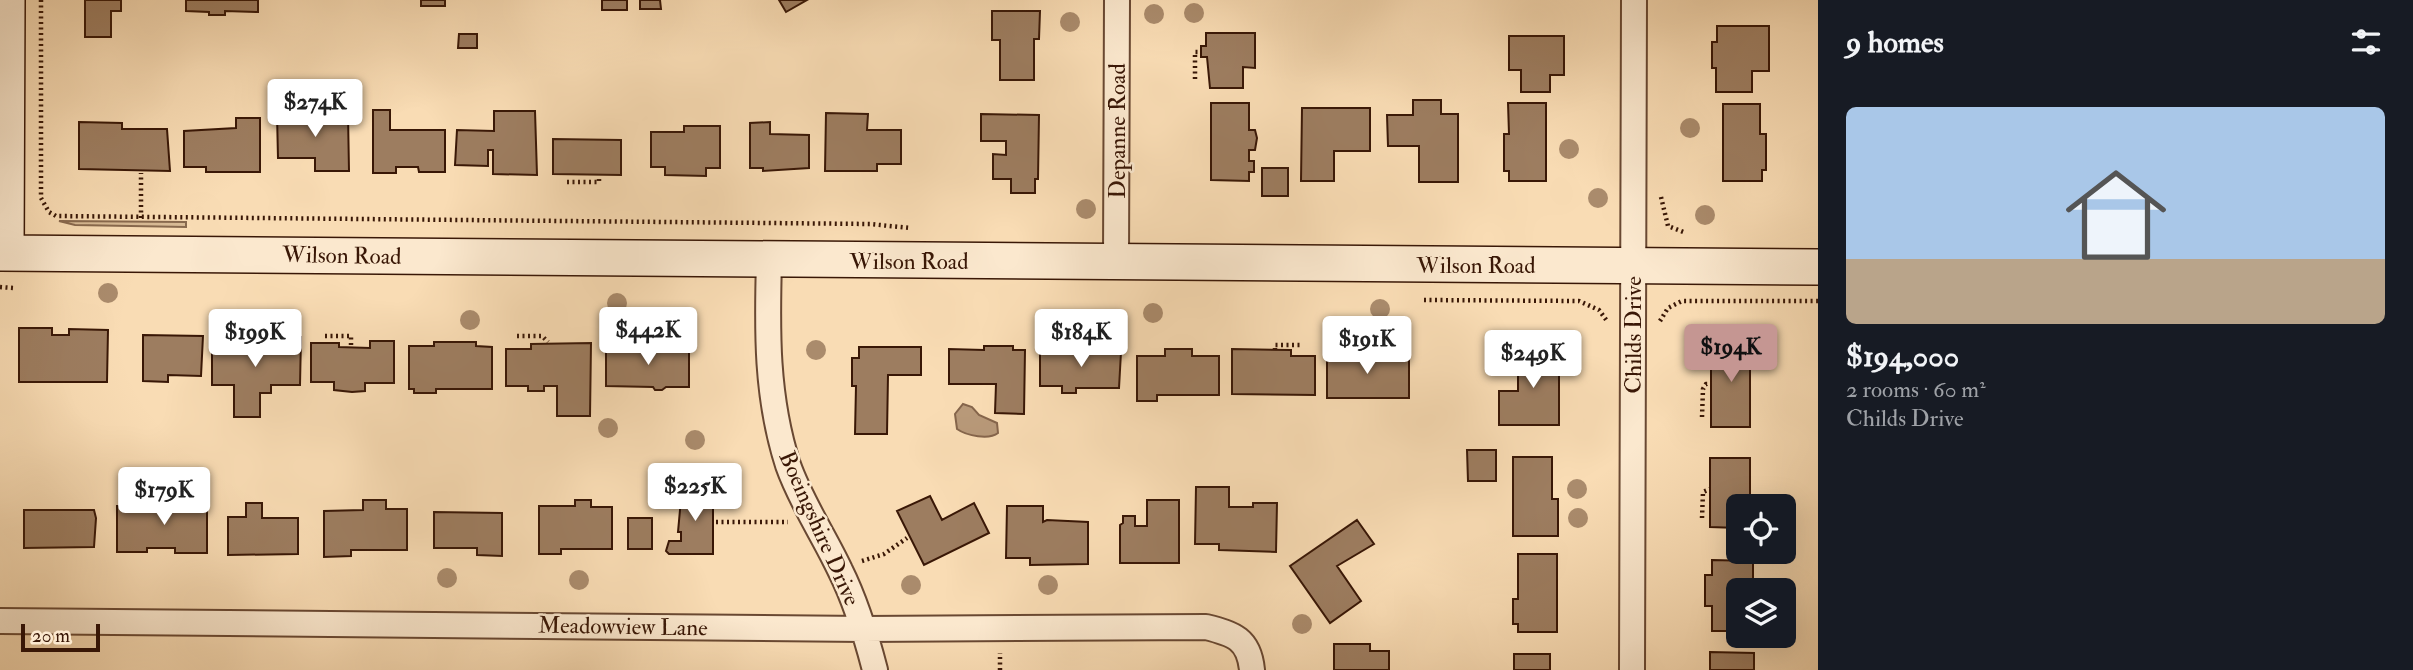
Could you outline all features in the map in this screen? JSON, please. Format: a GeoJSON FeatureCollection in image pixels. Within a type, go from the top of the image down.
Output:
{"type":"FeatureCollection","features":[{"type":"Feature","properties":{"kind":"street"},"geometry":{"type":"LineString","coordinates":[[3,253],[7,0]]}},
{"type":"Feature","properties":{"kind":"street","name":"Depanne Road"},"geometry":{"type":"LineString","coordinates":[[1116,263],[1117,0]]}},
{"type":"Feature","properties":{"kind":"street","name":"Childs Drive"},"geometry":{"type":"LineString","coordinates":[[1632,670],[1634,0]]}},
{"type":"Feature","properties":{"kind":"street","name":"Wilson Road"},"geometry":{"type":"LineString","coordinates":[[3,253],[1818,267]]}},
{"type":"Feature","properties":{"kind":"street","name":"Boeingshire Drive"},"geometry":{"type":"LineString","coordinates":[[769,260],[767,330],[774,410],[789,466],[812,520],[840,570],[864,629],[875,670]]}},
{"type":"Feature","properties":{"kind":"street","name":"Meadowview Lane"},"geometry":{"type":"LineString","coordinates":[[0,621],[864,629],[1206,627],[1225,632],[1243,642],[1252,670]]}},
{"type":"Feature","properties":{"kind":"path"},"geometry":{"type":"LineString","coordinates":[[41,0],[41,198],[49,212],[61,218],[870,224],[913,229]]}},
{"type":"Feature","properties":{"kind":"path"},"geometry":{"type":"LineString","coordinates":[[1195,79],[1195,52],[1199,52]]}},
{"type":"Feature","properties":{"kind":"path"},"geometry":{"type":"LineString","coordinates":[[141,173],[141,218]]}},
{"type":"Feature","properties":{"kind":"path"},"geometry":{"type":"LineString","coordinates":[[567,182],[599,182],[599,177]]}},
{"type":"Feature","properties":{"kind":"path"},"geometry":{"type":"LineString","coordinates":[[1661,191],[1664,218],[1668,226],[1685,233],[1698,234]]}},
{"type":"Feature","properties":{"kind":"path"},"geometry":{"type":"LineString","coordinates":[[0,288],[13,288]]}},
{"type":"Feature","properties":{"kind":"path"},"geometry":{"type":"LineString","coordinates":[[1424,300],[1579,301],[1599,310],[1609,330]]}},
{"type":"Feature","properties":{"kind":"path"},"geometry":{"type":"LineString","coordinates":[[1657,330],[1668,308],[1682,301],[1818,301]]}},
{"type":"Feature","properties":{"kind":"path"},"geometry":{"type":"LineString","coordinates":[[325,335],[351,336],[351,346]]}},
{"type":"Feature","properties":{"kind":"path"},"geometry":{"type":"LineString","coordinates":[[517,336],[541,336],[548,342]]}},
{"type":"Feature","properties":{"kind":"path"},"geometry":{"type":"LineString","coordinates":[[1275,349],[1275,345],[1303,345]]}},
{"type":"Feature","properties":{"kind":"path"},"geometry":{"type":"LineString","coordinates":[[1702,417],[1703,389],[1706,384],[1711,384]]}},
{"type":"Feature","properties":{"kind":"path"},"geometry":{"type":"LineString","coordinates":[[1702,519],[1703,492],[1710,489]]}},
{"type":"Feature","properties":{"kind":"path"},"geometry":{"type":"LineString","coordinates":[[716,522],[812,520]]}},
{"type":"Feature","properties":{"kind":"path"},"geometry":{"type":"LineString","coordinates":[[840,570],[884,554],[907,538]]}},
{"type":"Feature","properties":{"kind":"shaded area"},"geometry":{"type":"Polygon","coordinates":[[[59,221],[186,222],[186,227],[75,225],[59,221]]]}},
{"type":"Feature","properties":{"kind":"shaded area"},"geometry":{"type":"Polygon","coordinates":[[[963,404],[997,423],[998,433],[978,436],[957,429],[955,414],[963,404]]]}},
{"type":"Feature","properties":{"kind":"building"},"geometry":{"type":"Polygon","coordinates":[[[85,0],[121,0],[121,11],[111,11],[111,37],[85,37],[85,0]]]}},
{"type":"Feature","properties":{"kind":"building"},"geometry":{"type":"Polygon","coordinates":[[[186,0],[258,0],[258,12],[225,11],[225,15],[209,15],[209,12],[186,11],[186,0]]]}},
{"type":"Feature","properties":{"kind":"building"},"geometry":{"type":"Polygon","coordinates":[[[421,0],[445,0],[445,6],[421,6],[421,0]]]}},
{"type":"Feature","properties":{"kind":"building"},"geometry":{"type":"Polygon","coordinates":[[[602,0],[627,0],[627,10],[602,10],[602,0]]]}},
{"type":"Feature","properties":{"kind":"building"},"geometry":{"type":"Polygon","coordinates":[[[640,0],[660,0],[661,9],[640,9],[640,0]]]}},
{"type":"Feature","properties":{"kind":"building"},"geometry":{"type":"Polygon","coordinates":[[[779,0],[807,0],[786,12],[779,0]]]}},
{"type":"Feature","properties":{"kind":"building"},"geometry":{"type":"Polygon","coordinates":[[[992,11],[1040,11],[1039,39],[1034,39],[1034,80],[1000,80],[1000,40],[992,40],[992,11]]]}},
{"type":"Feature","properties":{"kind":"building"},"geometry":{"type":"Polygon","coordinates":[[[1717,26],[1769,26],[1769,71],[1752,71],[1752,92],[1716,92],[1712,42],[1717,42],[1717,26]]]}},
{"type":"Feature","properties":{"kind":"building"},"geometry":{"type":"Polygon","coordinates":[[[1206,33],[1255,33],[1255,68],[1243,67],[1243,88],[1210,88],[1207,57],[1201,57],[1201,46],[1206,46],[1206,33]]]}},
{"type":"Feature","properties":{"kind":"building"},"geometry":{"type":"Polygon","coordinates":[[[459,34],[477,34],[477,48],[458,48],[459,34]]]}},
{"type":"Feature","properties":{"kind":"building"},"geometry":{"type":"Polygon","coordinates":[[[1509,36],[1564,36],[1564,75],[1550,75],[1550,92],[1521,92],[1521,70],[1509,70],[1509,36]]]}},
{"type":"Feature","properties":{"kind":"building"},"geometry":{"type":"Polygon","coordinates":[[[1413,100],[1441,100],[1441,114],[1458,114],[1458,182],[1419,182],[1419,146],[1388,146],[1387,115],[1413,115],[1413,100]]]}},
{"type":"Feature","properties":{"kind":"building"},"geometry":{"type":"Polygon","coordinates":[[[1211,103],[1249,103],[1249,130],[1255,130],[1257,138],[1255,150],[1249,150],[1249,161],[1254,161],[1254,172],[1249,172],[1249,181],[1211,180],[1211,103]]]}},
{"type":"Feature","properties":{"kind":"building"},"geometry":{"type":"Polygon","coordinates":[[[1508,103],[1546,103],[1546,181],[1509,181],[1509,171],[1504,171],[1504,134],[1509,134],[1508,103]]]}},
{"type":"Feature","properties":{"kind":"building"},"geometry":{"type":"Polygon","coordinates":[[[1723,104],[1760,104],[1760,134],[1766,134],[1766,170],[1762,170],[1762,181],[1723,181],[1723,104]]]}},
{"type":"Feature","properties":{"kind":"building"},"geometry":{"type":"Polygon","coordinates":[[[1302,108],[1370,108],[1370,151],[1334,151],[1334,181],[1301,181],[1302,108]]]}},
{"type":"Feature","properties":{"kind":"building"},"geometry":{"type":"Polygon","coordinates":[[[299,109],[316,109],[316,114],[348,114],[349,171],[315,171],[315,158],[278,158],[277,114],[299,114],[299,109]]]}},
{"type":"Feature","properties":{"kind":"building"},"geometry":{"type":"Polygon","coordinates":[[[373,110],[390,110],[390,130],[445,130],[445,172],[419,172],[418,167],[396,167],[396,173],[373,173],[373,110]]]}},
{"type":"Feature","properties":{"kind":"building"},"geometry":{"type":"Polygon","coordinates":[[[494,111],[535,111],[537,175],[493,174],[493,150],[488,150],[488,166],[455,165],[457,130],[494,131],[494,111]]]}},
{"type":"Feature","properties":{"kind":"building"},"geometry":{"type":"Polygon","coordinates":[[[826,113],[868,114],[867,130],[901,130],[901,164],[877,164],[877,171],[825,171],[826,113]]]}},
{"type":"Feature","properties":{"kind":"building"},"geometry":{"type":"Polygon","coordinates":[[[981,114],[1039,115],[1038,179],[1035,179],[1035,193],[1011,193],[1011,179],[993,179],[993,154],[1006,155],[1006,141],[981,141],[981,114]]]}},
{"type":"Feature","properties":{"kind":"building"},"geometry":{"type":"Polygon","coordinates":[[[236,118],[260,118],[260,172],[206,172],[206,167],[184,167],[184,131],[236,128],[236,118]]]}},
{"type":"Feature","properties":{"kind":"building"},"geometry":{"type":"Polygon","coordinates":[[[79,122],[122,123],[122,129],[167,129],[170,171],[79,169],[79,122]]]}},
{"type":"Feature","properties":{"kind":"building"},"geometry":{"type":"Polygon","coordinates":[[[770,122],[770,134],[809,135],[809,168],[763,171],[763,168],[750,168],[750,123],[770,122]]]}},
{"type":"Feature","properties":{"kind":"building"},"geometry":{"type":"Polygon","coordinates":[[[684,126],[720,126],[720,168],[706,168],[706,176],[665,175],[665,167],[651,167],[651,132],[684,132],[684,126]]]}},
{"type":"Feature","properties":{"kind":"building"},"geometry":{"type":"Polygon","coordinates":[[[553,139],[621,140],[621,175],[553,174],[553,139]]]}},
{"type":"Feature","properties":{"kind":"building"},"geometry":{"type":"Polygon","coordinates":[[[1262,168],[1288,168],[1288,196],[1262,196],[1262,168]]]}},
{"type":"Feature","properties":{"kind":"building"},"geometry":{"type":"Polygon","coordinates":[[[19,328],[52,328],[52,335],[69,335],[69,329],[108,330],[107,382],[19,382],[19,328]]]}},
{"type":"Feature","properties":{"kind":"building"},"geometry":{"type":"Polygon","coordinates":[[[143,335],[203,336],[201,376],[168,375],[168,382],[143,381],[143,335]]]}},
{"type":"Feature","properties":{"kind":"building"},"geometry":{"type":"Polygon","coordinates":[[[271,337],[301,337],[300,385],[271,385],[271,393],[260,393],[260,417],[234,417],[234,385],[212,385],[212,340],[245,340],[245,344],[271,344],[271,337]]]}},
{"type":"Feature","properties":{"kind":"building"},"geometry":{"type":"Polygon","coordinates":[[[370,341],[394,341],[394,383],[365,383],[365,391],[352,392],[334,390],[334,382],[311,382],[311,343],[339,343],[339,347],[370,348],[370,341]]]}},
{"type":"Feature","properties":{"kind":"building"},"geometry":{"type":"Polygon","coordinates":[[[434,342],[476,342],[476,346],[492,347],[492,389],[436,389],[436,393],[414,393],[414,389],[409,389],[409,346],[434,346],[434,342]]]}},
{"type":"Feature","properties":{"kind":"building"},"geometry":{"type":"Polygon","coordinates":[[[1711,342],[1750,342],[1750,427],[1711,427],[1711,342]]]}},
{"type":"Feature","properties":{"kind":"building"},"geometry":{"type":"Polygon","coordinates":[[[591,343],[590,416],[557,416],[557,386],[544,386],[544,391],[528,391],[528,386],[506,386],[506,349],[531,349],[531,344],[591,343]]]}},
{"type":"Feature","properties":{"kind":"building"},"geometry":{"type":"Polygon","coordinates":[[[629,343],[665,344],[665,350],[689,350],[689,387],[655,390],[653,387],[606,386],[606,350],[629,350],[629,343]]]}},
{"type":"Feature","properties":{"kind":"building"},"geometry":{"type":"Polygon","coordinates":[[[984,346],[1013,346],[1013,350],[1025,350],[1024,414],[995,413],[996,384],[949,384],[949,349],[984,350],[984,346]]]}},
{"type":"Feature","properties":{"kind":"building"},"geometry":{"type":"Polygon","coordinates":[[[1066,346],[1101,346],[1101,352],[1121,352],[1119,388],[1076,388],[1076,393],[1062,393],[1062,386],[1040,386],[1040,353],[1063,354],[1066,346]]]}},
{"type":"Feature","properties":{"kind":"building"},"geometry":{"type":"Polygon","coordinates":[[[859,347],[921,347],[921,375],[888,375],[887,434],[855,434],[856,386],[852,386],[852,358],[859,358],[859,347]]]}},
{"type":"Feature","properties":{"kind":"building"},"geometry":{"type":"Polygon","coordinates":[[[1518,348],[1559,348],[1559,425],[1499,425],[1499,391],[1518,391],[1518,348]]]}},
{"type":"Feature","properties":{"kind":"building"},"geometry":{"type":"Polygon","coordinates":[[[1165,349],[1192,349],[1192,356],[1219,356],[1219,395],[1157,395],[1157,401],[1137,401],[1137,356],[1165,356],[1165,349]]]}},
{"type":"Feature","properties":{"kind":"building"},"geometry":{"type":"Polygon","coordinates":[[[1232,349],[1291,350],[1291,356],[1315,356],[1315,395],[1232,394],[1232,349]]]}},
{"type":"Feature","properties":{"kind":"building"},"geometry":{"type":"Polygon","coordinates":[[[1327,350],[1360,350],[1360,356],[1409,356],[1409,398],[1327,398],[1327,350]]]}},
{"type":"Feature","properties":{"kind":"building"},"geometry":{"type":"Polygon","coordinates":[[[1467,450],[1496,450],[1496,481],[1468,481],[1467,450]]]}},
{"type":"Feature","properties":{"kind":"building"},"geometry":{"type":"Polygon","coordinates":[[[1513,457],[1552,457],[1552,499],[1558,499],[1558,536],[1513,536],[1513,457]]]}},
{"type":"Feature","properties":{"kind":"building"},"geometry":{"type":"Polygon","coordinates":[[[1710,458],[1750,458],[1750,494],[1726,494],[1726,528],[1710,527],[1710,458]]]}},
{"type":"Feature","properties":{"kind":"building"},"geometry":{"type":"Polygon","coordinates":[[[1196,487],[1229,487],[1229,507],[1277,503],[1276,552],[1219,550],[1219,544],[1195,544],[1196,487]]]}},
{"type":"Feature","properties":{"kind":"building"},"geometry":{"type":"Polygon","coordinates":[[[676,489],[713,489],[713,554],[669,554],[666,551],[669,541],[681,541],[681,532],[678,532],[681,499],[676,499],[676,489]]]}},
{"type":"Feature","properties":{"kind":"building"},"geometry":{"type":"Polygon","coordinates":[[[930,496],[942,520],[974,503],[989,533],[924,565],[897,511],[930,496]]]}},
{"type":"Feature","properties":{"kind":"building"},"geometry":{"type":"Polygon","coordinates":[[[172,497],[207,497],[207,553],[175,553],[175,548],[117,552],[117,506],[172,506],[172,497]]]}},
{"type":"Feature","properties":{"kind":"building"},"geometry":{"type":"Polygon","coordinates":[[[363,500],[386,500],[386,509],[407,509],[407,550],[351,550],[351,556],[324,557],[324,511],[363,510],[363,500]]]}},
{"type":"Feature","properties":{"kind":"building"},"geometry":{"type":"Polygon","coordinates":[[[575,500],[591,500],[591,507],[612,507],[612,549],[561,549],[561,554],[539,554],[539,506],[575,506],[575,500]]]}},
{"type":"Feature","properties":{"kind":"building"},"geometry":{"type":"Polygon","coordinates":[[[1147,500],[1179,500],[1179,563],[1120,563],[1120,525],[1123,523],[1123,516],[1135,516],[1135,526],[1147,526],[1147,500]]]}},
{"type":"Feature","properties":{"kind":"building"},"geometry":{"type":"Polygon","coordinates":[[[246,503],[262,503],[262,518],[298,518],[298,554],[228,555],[228,517],[246,517],[246,503]]]}},
{"type":"Feature","properties":{"kind":"building"},"geometry":{"type":"Polygon","coordinates":[[[1007,506],[1043,506],[1043,522],[1088,522],[1088,564],[1030,565],[1030,558],[1006,558],[1007,506]]]}},
{"type":"Feature","properties":{"kind":"building"},"geometry":{"type":"Polygon","coordinates":[[[24,510],[94,510],[94,547],[24,548],[24,510]]]}},
{"type":"Feature","properties":{"kind":"building"},"geometry":{"type":"Polygon","coordinates":[[[434,512],[502,513],[502,556],[477,555],[477,548],[434,548],[434,512]]]}},
{"type":"Feature","properties":{"kind":"building"},"geometry":{"type":"Polygon","coordinates":[[[628,518],[652,518],[652,549],[628,549],[628,518]]]}},
{"type":"Feature","properties":{"kind":"building"},"geometry":{"type":"Polygon","coordinates":[[[1357,520],[1374,544],[1337,566],[1361,601],[1330,623],[1290,566],[1357,520]]]}},
{"type":"Feature","properties":{"kind":"building"},"geometry":{"type":"Polygon","coordinates":[[[1518,554],[1557,554],[1557,632],[1518,632],[1518,624],[1513,624],[1513,599],[1518,599],[1518,554]]]}},
{"type":"Feature","properties":{"kind":"building"},"geometry":{"type":"Polygon","coordinates":[[[1712,560],[1726,560],[1726,564],[1753,564],[1753,578],[1726,578],[1726,631],[1712,631],[1712,606],[1705,606],[1705,575],[1712,575],[1712,560]]]}},
{"type":"Feature","properties":{"kind":"building"},"geometry":{"type":"Polygon","coordinates":[[[1334,644],[1370,644],[1370,651],[1389,651],[1389,670],[1334,670],[1334,644]]]}},
{"type":"Feature","properties":{"kind":"building"},"geometry":{"type":"Polygon","coordinates":[[[1710,652],[1754,653],[1754,670],[1710,670],[1710,652]]]}},
{"type":"Feature","properties":{"kind":"building"},"geometry":{"type":"Polygon","coordinates":[[[1514,654],[1550,654],[1550,670],[1514,670],[1514,654]]]}}]}
